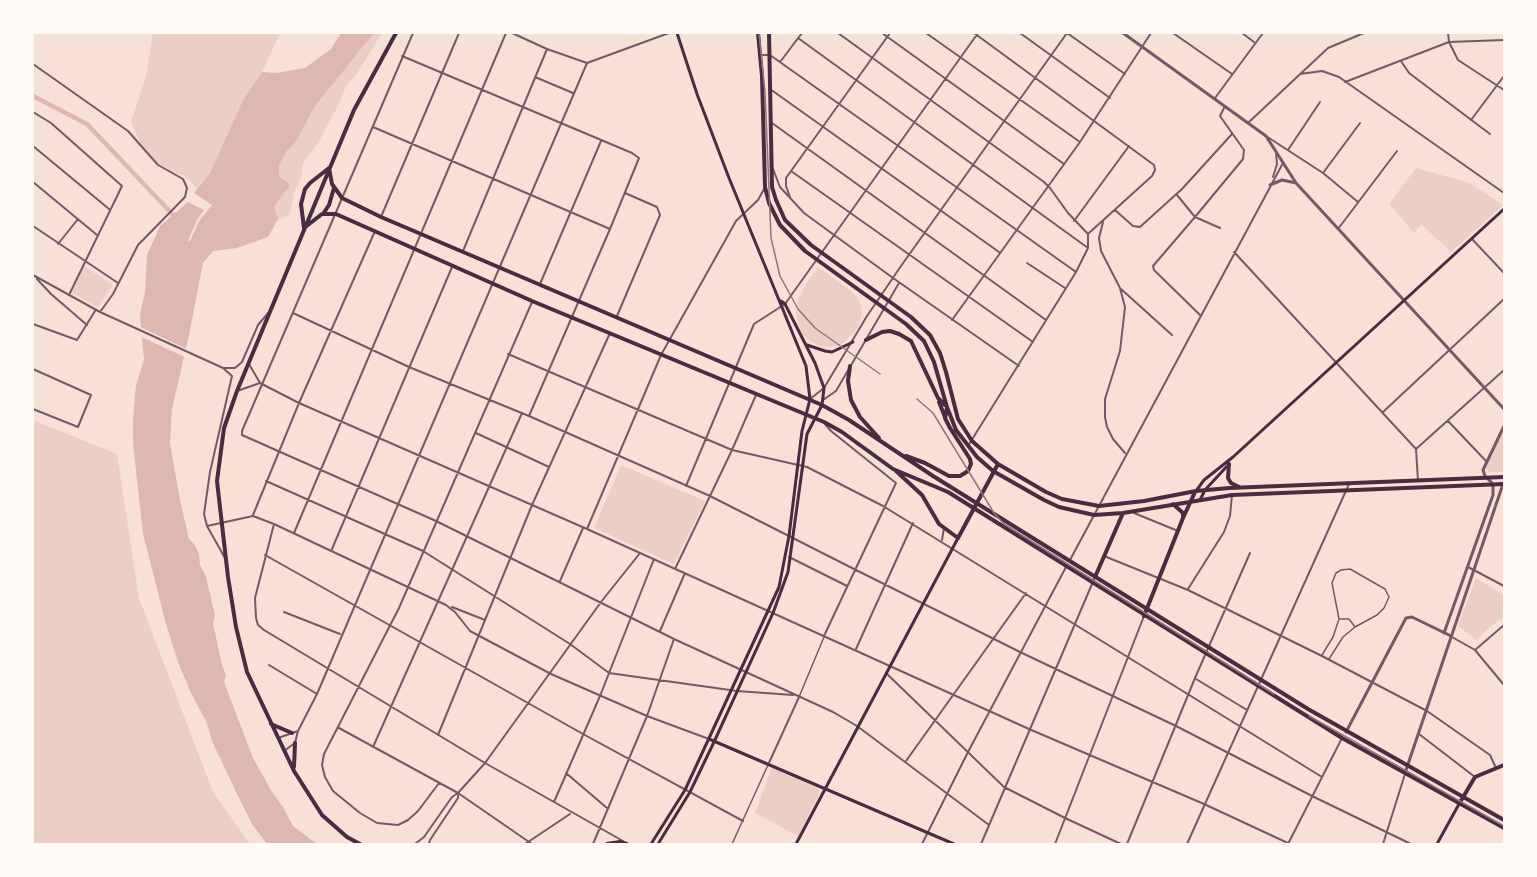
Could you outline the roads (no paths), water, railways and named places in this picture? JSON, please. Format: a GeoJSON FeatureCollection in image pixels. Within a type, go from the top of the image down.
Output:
{"type":"FeatureCollection","features":[{"type":"Feature","properties":{"kind":"main road"},"geometry":{"type":"LineString","coordinates":[[360,844],[347,837],[322,815],[294,771],[247,672],[241,652],[225,558],[217,481],[224,428],[237,391],[354,110],[396,33]]}},
{"type":"Feature","properties":{"kind":"main road"},"geometry":{"type":"LineString","coordinates":[[659,843],[690,792],[784,587],[792,557],[802,431],[810,399],[806,366],[705,118],[676,33]]}},
{"type":"Feature","properties":{"kind":"main road"},"geometry":{"type":"LineString","coordinates":[[758,33],[765,187],[780,225],[805,251],[916,332],[928,347],[956,430],[967,447],[993,471],[1044,500],[1066,509],[1094,514],[1132,512],[1232,495],[1504,483]]}},
{"type":"Feature","properties":{"kind":"main road"},"geometry":{"type":"LineString","coordinates":[[769,33],[772,186],[780,211],[792,229],[811,245],[903,311],[930,335],[937,346],[946,372],[958,419],[972,441],[998,464],[1062,499],[1099,506],[1205,490],[1504,477]]}},
{"type":"Feature","properties":{"kind":"main road"},"geometry":{"type":"LineString","coordinates":[[304,228],[302,196],[305,189],[329,168]]}},
{"type":"Feature","properties":{"kind":"main road"},"geometry":{"type":"LineString","coordinates":[[304,228],[329,205],[333,185],[329,168]]}},
{"type":"Feature","properties":{"kind":"main road"},"geometry":{"type":"LineString","coordinates":[[318,177],[325,178],[342,198],[381,218],[617,316],[669,341],[823,403],[933,476],[1346,732],[1504,820]]}},
{"type":"Feature","properties":{"kind":"main road"},"geometry":{"type":"LineString","coordinates":[[302,209],[309,216]]}},
{"type":"Feature","properties":{"kind":"main road"},"geometry":{"type":"LineString","coordinates":[[1144,616],[1190,501],[1204,480],[1233,457],[1504,209]]}},
{"type":"Feature","properties":{"kind":"main road"},"geometry":{"type":"LineString","coordinates":[[309,216],[336,214],[532,301],[816,418],[842,432],[906,479],[922,495],[944,528],[958,538]]}},
{"type":"Feature","properties":{"kind":"main road"},"geometry":{"type":"LineString","coordinates":[[651,844],[685,790],[779,586],[807,434],[823,403],[824,388],[786,304],[781,301]]}},
{"type":"Feature","properties":{"kind":"main road"},"geometry":{"type":"LineString","coordinates":[[866,340],[882,332],[890,332],[905,337],[915,347],[945,418],[970,459],[970,468],[964,474],[949,477],[925,463],[897,452]]}},
{"type":"Feature","properties":{"kind":"main road"},"geometry":{"type":"LineString","coordinates":[[805,344],[832,352],[853,342]]}},
{"type":"Feature","properties":{"kind":"main road"},"geometry":{"type":"LineString","coordinates":[[850,366],[848,388],[855,409],[883,443]]}},
{"type":"Feature","properties":{"kind":"main road"},"geometry":{"type":"LineString","coordinates":[[938,398],[947,407]]}},
{"type":"Feature","properties":{"kind":"main road"},"geometry":{"type":"LineString","coordinates":[[947,407],[954,406]]}},
{"type":"Feature","properties":{"kind":"main road"},"geometry":{"type":"LineString","coordinates":[[945,418],[947,407]]}},
{"type":"Feature","properties":{"kind":"main road"},"geometry":{"type":"LineString","coordinates":[[1200,500],[1205,490],[1233,457]]}},
{"type":"Feature","properties":{"kind":"main road"},"geometry":{"type":"LineString","coordinates":[[925,463],[933,476]]}},
{"type":"Feature","properties":{"kind":"main road"},"geometry":{"type":"LineString","coordinates":[[796,844],[998,464]]}},
{"type":"Feature","properties":{"kind":"main road"},"geometry":{"type":"LineString","coordinates":[[1229,464],[1228,476],[1231,483],[1245,488]]}},
{"type":"Feature","properties":{"kind":"main road"},"geometry":{"type":"LineString","coordinates":[[893,469],[948,492],[1257,687],[1405,774],[1504,828]]}},
{"type":"Feature","properties":{"kind":"main road"},"geometry":{"type":"LineString","coordinates":[[1172,504],[1183,513],[1183,518]]}},
{"type":"Feature","properties":{"kind":"main road"},"geometry":{"type":"LineString","coordinates":[[1095,577],[1123,513]]}},
{"type":"Feature","properties":{"kind":"main road"},"geometry":{"type":"LineString","coordinates":[[271,724],[292,733]]}},
{"type":"Feature","properties":{"kind":"main road"},"geometry":{"type":"LineString","coordinates":[[709,739],[954,844]]}},
{"type":"Feature","properties":{"kind":"main road"},"geometry":{"type":"LineString","coordinates":[[294,771],[295,743]]}},
{"type":"Feature","properties":{"kind":"main road"},"geometry":{"type":"LineString","coordinates":[[1437,844],[1474,777],[1504,765]]}},
{"type":"Feature","properties":{"kind":"main road"},"geometry":{"type":"LineString","coordinates":[[607,844],[627,844]]}},
{"type":"Feature","properties":{"kind":"street"},"geometry":{"type":"LineString","coordinates":[[413,33],[261,384],[242,435],[436,521],[674,639],[857,726],[989,825]]}},
{"type":"Feature","properties":{"kind":"street"},"geometry":{"type":"LineString","coordinates":[[381,218],[459,33]]}},
{"type":"Feature","properties":{"kind":"street"},"geometry":{"type":"LineString","coordinates":[[294,532],[306,499],[506,33]]}},
{"type":"Feature","properties":{"kind":"street"},"geometry":{"type":"LineString","coordinates":[[512,33],[547,49],[587,63],[669,33]]}},
{"type":"Feature","properties":{"kind":"street"},"geometry":{"type":"LineString","coordinates":[[780,62],[802,33]]}},
{"type":"Feature","properties":{"kind":"street"},"geometry":{"type":"LineString","coordinates":[[838,33],[1048,186],[1074,221],[1088,234],[1088,248],[1076,272],[967,447]]}},
{"type":"Feature","properties":{"kind":"street"},"geometry":{"type":"LineString","coordinates":[[882,33],[1064,164]]}},
{"type":"Feature","properties":{"kind":"street"},"geometry":{"type":"LineString","coordinates":[[791,200],[785,181],[890,33]]}},
{"type":"Feature","properties":{"kind":"street"},"geometry":{"type":"LineString","coordinates":[[926,33],[1080,142]]}},
{"type":"Feature","properties":{"kind":"street"},"geometry":{"type":"LineString","coordinates":[[1020,33],[1110,98]]}},
{"type":"Feature","properties":{"kind":"street"},"geometry":{"type":"LineString","coordinates":[[810,399],[824,388],[892,278],[1067,33],[1125,74]]}},
{"type":"Feature","properties":{"kind":"street"},"geometry":{"type":"LineString","coordinates":[[1123,33],[1266,136],[1323,173],[1358,202]]}},
{"type":"Feature","properties":{"kind":"street"},"geometry":{"type":"LineString","coordinates":[[952,320],[1095,121],[1152,33]]}},
{"type":"Feature","properties":{"kind":"street"},"geometry":{"type":"LineString","coordinates":[[1173,33],[1232,74]]}},
{"type":"Feature","properties":{"kind":"street"},"geometry":{"type":"LineString","coordinates":[[1242,33],[1255,42]]}},
{"type":"Feature","properties":{"kind":"street"},"geometry":{"type":"LineString","coordinates":[[1215,98],[1263,33]]}},
{"type":"Feature","properties":{"kind":"street"},"geometry":{"type":"LineString","coordinates":[[1248,122],[1328,48],[1364,33]]}},
{"type":"Feature","properties":{"kind":"street"},"geometry":{"type":"LineString","coordinates":[[1448,33],[1449,42],[1458,60],[1504,90]]}},
{"type":"Feature","properties":{"kind":"street"},"geometry":{"type":"LineString","coordinates":[[686,486],[754,324],[760,318],[786,304],[976,34],[1153,163],[1154,173],[1088,234]]}},
{"type":"Feature","properties":{"kind":"street"},"geometry":{"type":"LineString","coordinates":[[798,38],[1088,248]]}},
{"type":"Feature","properties":{"kind":"street"},"geometry":{"type":"LineString","coordinates":[[1345,82],[1449,42],[1504,40]]}},
{"type":"Feature","properties":{"kind":"street"},"geometry":{"type":"LineString","coordinates":[[463,251],[547,49]]}},
{"type":"Feature","properties":{"kind":"street"},"geometry":{"type":"LineString","coordinates":[[760,55],[770,55],[1076,272]]}},
{"type":"Feature","properties":{"kind":"street"},"geometry":{"type":"LineString","coordinates":[[402,56],[632,153],[639,158],[529,416]]}},
{"type":"Feature","properties":{"kind":"street"},"geometry":{"type":"LineString","coordinates":[[1401,61],[1409,72],[1490,134]]}},
{"type":"Feature","properties":{"kind":"street"},"geometry":{"type":"LineString","coordinates":[[284,751],[295,743],[298,731],[317,694],[341,634],[356,606],[397,503],[501,267],[587,63]]}},
{"type":"Feature","properties":{"kind":"street"},"geometry":{"type":"LineString","coordinates":[[33,64],[128,131],[158,165],[183,179],[187,188],[185,197],[138,245],[100,312]]}},
{"type":"Feature","properties":{"kind":"street"},"geometry":{"type":"LineString","coordinates":[[1300,74],[1322,71],[1345,82],[1504,193]]}},
{"type":"Feature","properties":{"kind":"street"},"geometry":{"type":"LineString","coordinates":[[1471,120],[1504,76]]}},
{"type":"Feature","properties":{"kind":"street"},"geometry":{"type":"LineString","coordinates":[[535,77],[574,94]]}},
{"type":"Feature","properties":{"kind":"street"},"geometry":{"type":"LineString","coordinates":[[770,88],[999,252]]}},
{"type":"Feature","properties":{"kind":"street"},"geometry":{"type":"LineString","coordinates":[[1288,150],[1320,102]]}},
{"type":"Feature","properties":{"kind":"street"},"geometry":{"type":"LineString","coordinates":[[1200,315],[1154,270],[1153,266],[1244,159],[1244,151],[1220,116],[1225,106]]}},
{"type":"Feature","properties":{"kind":"street"},"geometry":{"type":"LineString","coordinates":[[33,112],[51,123],[120,182],[120,190],[69,295]]}},
{"type":"Feature","properties":{"kind":"street"},"geometry":{"type":"LineString","coordinates":[[772,123],[1046,320]]}},
{"type":"Feature","properties":{"kind":"street"},"geometry":{"type":"LineString","coordinates":[[1323,173],[1360,123]]}},
{"type":"Feature","properties":{"kind":"street"},"geometry":{"type":"LineString","coordinates":[[373,127],[610,229]]}},
{"type":"Feature","properties":{"kind":"street"},"geometry":{"type":"LineString","coordinates":[[1115,210],[1133,226],[1140,227],[1177,195],[1232,134]]}},
{"type":"Feature","properties":{"kind":"street"},"geometry":{"type":"LineString","coordinates":[[1266,136],[1296,183],[1504,409]]}},
{"type":"Feature","properties":{"kind":"street"},"geometry":{"type":"LineString","coordinates":[[540,284],[601,141]]}},
{"type":"Feature","properties":{"kind":"street"},"geometry":{"type":"LineString","coordinates":[[33,146],[109,210]]}},
{"type":"Feature","properties":{"kind":"street"},"geometry":{"type":"LineString","coordinates":[[1074,221],[1129,146]]}},
{"type":"Feature","properties":{"kind":"street"},"geometry":{"type":"LineString","coordinates":[[1270,185],[1276,167],[1275,148]]}},
{"type":"Feature","properties":{"kind":"street"},"geometry":{"type":"LineString","coordinates":[[1338,229],[1397,151]]}},
{"type":"Feature","properties":{"kind":"street"},"geometry":{"type":"LineString","coordinates":[[922,844],[1020,652],[1282,163]]}},
{"type":"Feature","properties":{"kind":"street"},"geometry":{"type":"LineString","coordinates":[[773,168],[780,187],[804,213],[899,283],[1019,366]]}},
{"type":"Feature","properties":{"kind":"street"},"geometry":{"type":"LineString","coordinates":[[791,171],[1033,342]]}},
{"type":"Feature","properties":{"kind":"street"},"geometry":{"type":"LineString","coordinates":[[1270,185],[1282,180],[1296,183]]}},
{"type":"Feature","properties":{"kind":"street"},"geometry":{"type":"LineString","coordinates":[[33,182],[97,235]]}},
{"type":"Feature","properties":{"kind":"street"},"geometry":{"type":"LineString","coordinates":[[560,582],[661,355],[736,221],[758,200],[765,187]]}},
{"type":"Feature","properties":{"kind":"street"},"geometry":{"type":"LineString","coordinates":[[617,316],[660,215],[657,207],[625,193]]}},
{"type":"Feature","properties":{"kind":"street"},"geometry":{"type":"LineString","coordinates":[[1177,195],[1194,217],[1220,228]]}},
{"type":"Feature","properties":{"kind":"street"},"geometry":{"type":"LineString","coordinates":[[58,244],[78,219]]}},
{"type":"Feature","properties":{"kind":"street"},"geometry":{"type":"LineString","coordinates":[[1103,222],[1099,238],[1101,251],[1120,288],[1125,307],[1117,362],[1107,392],[1105,406],[1107,427],[1119,448],[1126,454]]}},
{"type":"Feature","properties":{"kind":"street"},"geometry":{"type":"LineString","coordinates":[[33,226],[118,283]]}},
{"type":"Feature","properties":{"kind":"street"},"geometry":{"type":"LineString","coordinates":[[253,516],[299,403],[375,231]]}},
{"type":"Feature","properties":{"kind":"street"},"geometry":{"type":"LineString","coordinates":[[1472,239],[1504,273]]}},
{"type":"Feature","properties":{"kind":"street"},"geometry":{"type":"LineString","coordinates":[[1234,252],[1416,449],[1418,482]]}},
{"type":"Feature","properties":{"kind":"street"},"geometry":{"type":"LineString","coordinates":[[1027,263],[1066,288]]}},
{"type":"Feature","properties":{"kind":"street"},"geometry":{"type":"LineString","coordinates":[[332,550],[453,264]]}},
{"type":"Feature","properties":{"kind":"street"},"geometry":{"type":"LineString","coordinates":[[34,276],[100,312],[223,368],[232,376],[210,472],[204,514],[207,526],[225,558]]}},
{"type":"Feature","properties":{"kind":"street"},"geometry":{"type":"LineString","coordinates":[[34,276],[87,325]]}},
{"type":"Feature","properties":{"kind":"street"},"geometry":{"type":"LineString","coordinates":[[823,403],[836,391],[899,283]]}},
{"type":"Feature","properties":{"kind":"street"},"geometry":{"type":"LineString","coordinates":[[1120,288],[1172,335]]}},
{"type":"Feature","properties":{"kind":"street"},"geometry":{"type":"LineString","coordinates":[[1383,412],[1504,299]]}},
{"type":"Feature","properties":{"kind":"street"},"geometry":{"type":"LineString","coordinates":[[439,783],[418,811],[408,820],[398,825],[377,823],[360,813],[333,791],[325,777],[322,765],[324,754],[408,588],[532,301]]}},
{"type":"Feature","properties":{"kind":"street"},"geometry":{"type":"LineString","coordinates":[[33,324],[75,340],[80,338],[96,310]]}},
{"type":"Feature","properties":{"kind":"street"},"geometry":{"type":"LineString","coordinates":[[223,368],[236,368],[242,362],[258,325],[270,310]]}},
{"type":"Feature","properties":{"kind":"street"},"geometry":{"type":"LineString","coordinates":[[293,313],[409,366],[710,496],[1020,652],[1176,726],[1411,844]]}},
{"type":"Feature","properties":{"kind":"street"},"geometry":{"type":"LineString","coordinates":[[438,735],[532,505],[610,333]]}},
{"type":"Feature","properties":{"kind":"street"},"geometry":{"type":"LineString","coordinates":[[508,354],[732,450],[800,464],[884,506],[1322,777]]}},
{"type":"Feature","properties":{"kind":"street"},"geometry":{"type":"LineString","coordinates":[[249,364],[261,384],[299,403],[654,559],[1289,844],[1342,738]]}},
{"type":"Feature","properties":{"kind":"street"},"geometry":{"type":"LineString","coordinates":[[33,369],[90,393],[91,397],[78,427],[33,408]]}},
{"type":"Feature","properties":{"kind":"street"},"geometry":{"type":"LineString","coordinates":[[1416,449],[1504,370]]}},
{"type":"Feature","properties":{"kind":"street"},"geometry":{"type":"LineString","coordinates":[[237,391],[261,384]]}},
{"type":"Feature","properties":{"kind":"street"},"geometry":{"type":"LineString","coordinates":[[675,569],[756,395]]}},
{"type":"Feature","properties":{"kind":"street"},"geometry":{"type":"LineString","coordinates":[[373,747],[522,414]]}},
{"type":"Feature","properties":{"kind":"street"},"geometry":{"type":"LineString","coordinates":[[1448,421],[1486,461]]}},
{"type":"Feature","properties":{"kind":"street"},"geometry":{"type":"LineString","coordinates":[[824,422],[831,431],[896,483]]}},
{"type":"Feature","properties":{"kind":"street"},"geometry":{"type":"LineString","coordinates":[[1444,633],[1493,495],[1493,484],[1486,478],[1483,470],[1504,426]]}},
{"type":"Feature","properties":{"kind":"street"},"geometry":{"type":"LineString","coordinates":[[476,433],[549,467]]}},
{"type":"Feature","properties":{"kind":"street"},"geometry":{"type":"LineString","coordinates":[[732,844],[884,506],[896,483],[906,479]]}},
{"type":"Feature","properties":{"kind":"street"},"geometry":{"type":"LineString","coordinates":[[266,481],[423,551],[570,644],[609,673],[737,691],[798,696]]}},
{"type":"Feature","properties":{"kind":"street"},"geometry":{"type":"LineString","coordinates":[[1383,844],[1450,636],[1504,483]]}},
{"type":"Feature","properties":{"kind":"street"},"geometry":{"type":"LineString","coordinates":[[1187,844],[1349,484]]}},
{"type":"Feature","properties":{"kind":"street"},"geometry":{"type":"LineString","coordinates":[[1188,590],[1224,532],[1230,516],[1232,495]]}},
{"type":"Feature","properties":{"kind":"street"},"geometry":{"type":"LineString","coordinates":[[1132,512],[1178,531]]}},
{"type":"Feature","properties":{"kind":"street"},"geometry":{"type":"LineString","coordinates":[[207,526],[253,516],[294,532],[408,588],[485,620]]}},
{"type":"Feature","properties":{"kind":"street"},"geometry":{"type":"LineString","coordinates":[[855,650],[913,523]]}},
{"type":"Feature","properties":{"kind":"street"},"geometry":{"type":"LineString","coordinates":[[274,524],[255,598],[254,608],[258,625],[392,708],[627,844]]}},
{"type":"Feature","properties":{"kind":"street"},"geometry":{"type":"LineString","coordinates":[[942,542],[944,528]]}},
{"type":"Feature","properties":{"kind":"street"},"geometry":{"type":"LineString","coordinates":[[415,844],[424,837],[452,797],[485,763],[530,704],[601,602],[640,553]]}},
{"type":"Feature","properties":{"kind":"street"},"geometry":{"type":"LineString","coordinates":[[1127,844],[1188,694],[1250,553]]}},
{"type":"Feature","properties":{"kind":"street"},"geometry":{"type":"LineString","coordinates":[[265,555],[583,734],[743,820]]}},
{"type":"Feature","properties":{"kind":"street"},"geometry":{"type":"LineString","coordinates":[[1104,556],[1188,590],[1427,711],[1490,755],[1496,768]]}},
{"type":"Feature","properties":{"kind":"street"},"geometry":{"type":"LineString","coordinates":[[786,557],[792,557],[848,586]]}},
{"type":"Feature","properties":{"kind":"street"},"geometry":{"type":"LineString","coordinates":[[554,802],[600,696],[654,559]]}},
{"type":"Feature","properties":{"kind":"street"},"geometry":{"type":"LineString","coordinates":[[1468,567],[1504,586]]}},
{"type":"Feature","properties":{"kind":"street"},"geometry":{"type":"LineString","coordinates":[[1322,656],[1333,637],[1339,619],[1333,579],[1339,572],[1350,569],[1385,589],[1389,597],[1384,608],[1377,615],[1355,627],[1340,639],[1328,659]]}},
{"type":"Feature","properties":{"kind":"street"},"geometry":{"type":"LineString","coordinates":[[660,632],[684,573]]}},
{"type":"Feature","properties":{"kind":"street"},"geometry":{"type":"LineString","coordinates":[[981,844],[1095,577]]}},
{"type":"Feature","properties":{"kind":"street"},"geometry":{"type":"LineString","coordinates":[[905,762],[1026,593]]}},
{"type":"Feature","properties":{"kind":"street"},"geometry":{"type":"LineString","coordinates":[[446,605],[455,612],[470,632],[478,637],[600,696],[709,739]]}},
{"type":"Feature","properties":{"kind":"street"},"geometry":{"type":"LineString","coordinates":[[284,612],[341,634]]}},
{"type":"Feature","properties":{"kind":"street"},"geometry":{"type":"LineString","coordinates":[[1054,844],[1144,616]]}},
{"type":"Feature","properties":{"kind":"street"},"geometry":{"type":"LineString","coordinates":[[1346,732],[1408,617],[1475,650],[1504,685]]}},
{"type":"Feature","properties":{"kind":"street"},"geometry":{"type":"LineString","coordinates":[[1339,619],[1349,619],[1355,627]]}},
{"type":"Feature","properties":{"kind":"street"},"geometry":{"type":"LineString","coordinates":[[1475,650],[1504,625]]}},
{"type":"Feature","properties":{"kind":"street"},"geometry":{"type":"LineString","coordinates":[[593,844],[647,716],[674,639]]}},
{"type":"Feature","properties":{"kind":"street"},"geometry":{"type":"LineString","coordinates":[[269,665],[317,694]]}},
{"type":"Feature","properties":{"kind":"street"},"geometry":{"type":"LineString","coordinates":[[886,674],[1004,787],[1121,844]]}},
{"type":"Feature","properties":{"kind":"street"},"geometry":{"type":"LineString","coordinates":[[1195,678],[1247,710]]}},
{"type":"Feature","properties":{"kind":"street"},"geometry":{"type":"LineString","coordinates":[[338,728],[458,793],[530,843]]}},
{"type":"Feature","properties":{"kind":"street"},"geometry":{"type":"LineString","coordinates":[[278,739],[298,731]]}},
{"type":"Feature","properties":{"kind":"street"},"geometry":{"type":"LineString","coordinates":[[1419,734],[1474,777]]}},
{"type":"Feature","properties":{"kind":"street"},"geometry":{"type":"LineString","coordinates":[[566,773],[608,809]]}},
{"type":"Feature","properties":{"kind":"street"},"geometry":{"type":"LineString","coordinates":[[429,844],[458,798],[458,793]]}},
{"type":"Feature","properties":{"kind":"street"},"geometry":{"type":"LineString","coordinates":[[525,844],[530,843],[571,813]]}},
{"type":"Feature","properties":{"kind":"waterway"},"geometry":{"type":"LineString","coordinates":[[33,96],[87,124],[177,219]]}},
{"type":"Feature","properties":{"kind":"railway"},"geometry":{"type":"LineString","coordinates":[[759,33],[765,92],[771,238],[780,276],[798,309],[815,328],[880,374]]}},
{"type":"Feature","properties":{"kind":"railway"},"geometry":{"type":"LineString","coordinates":[[917,399],[933,413],[994,513],[1004,524],[1274,694]]}},
{"type":"Feature","properties":{"kind":"railway"},"geometry":{"type":"LineString","coordinates":[[1309,716],[1504,826]]}}]}
